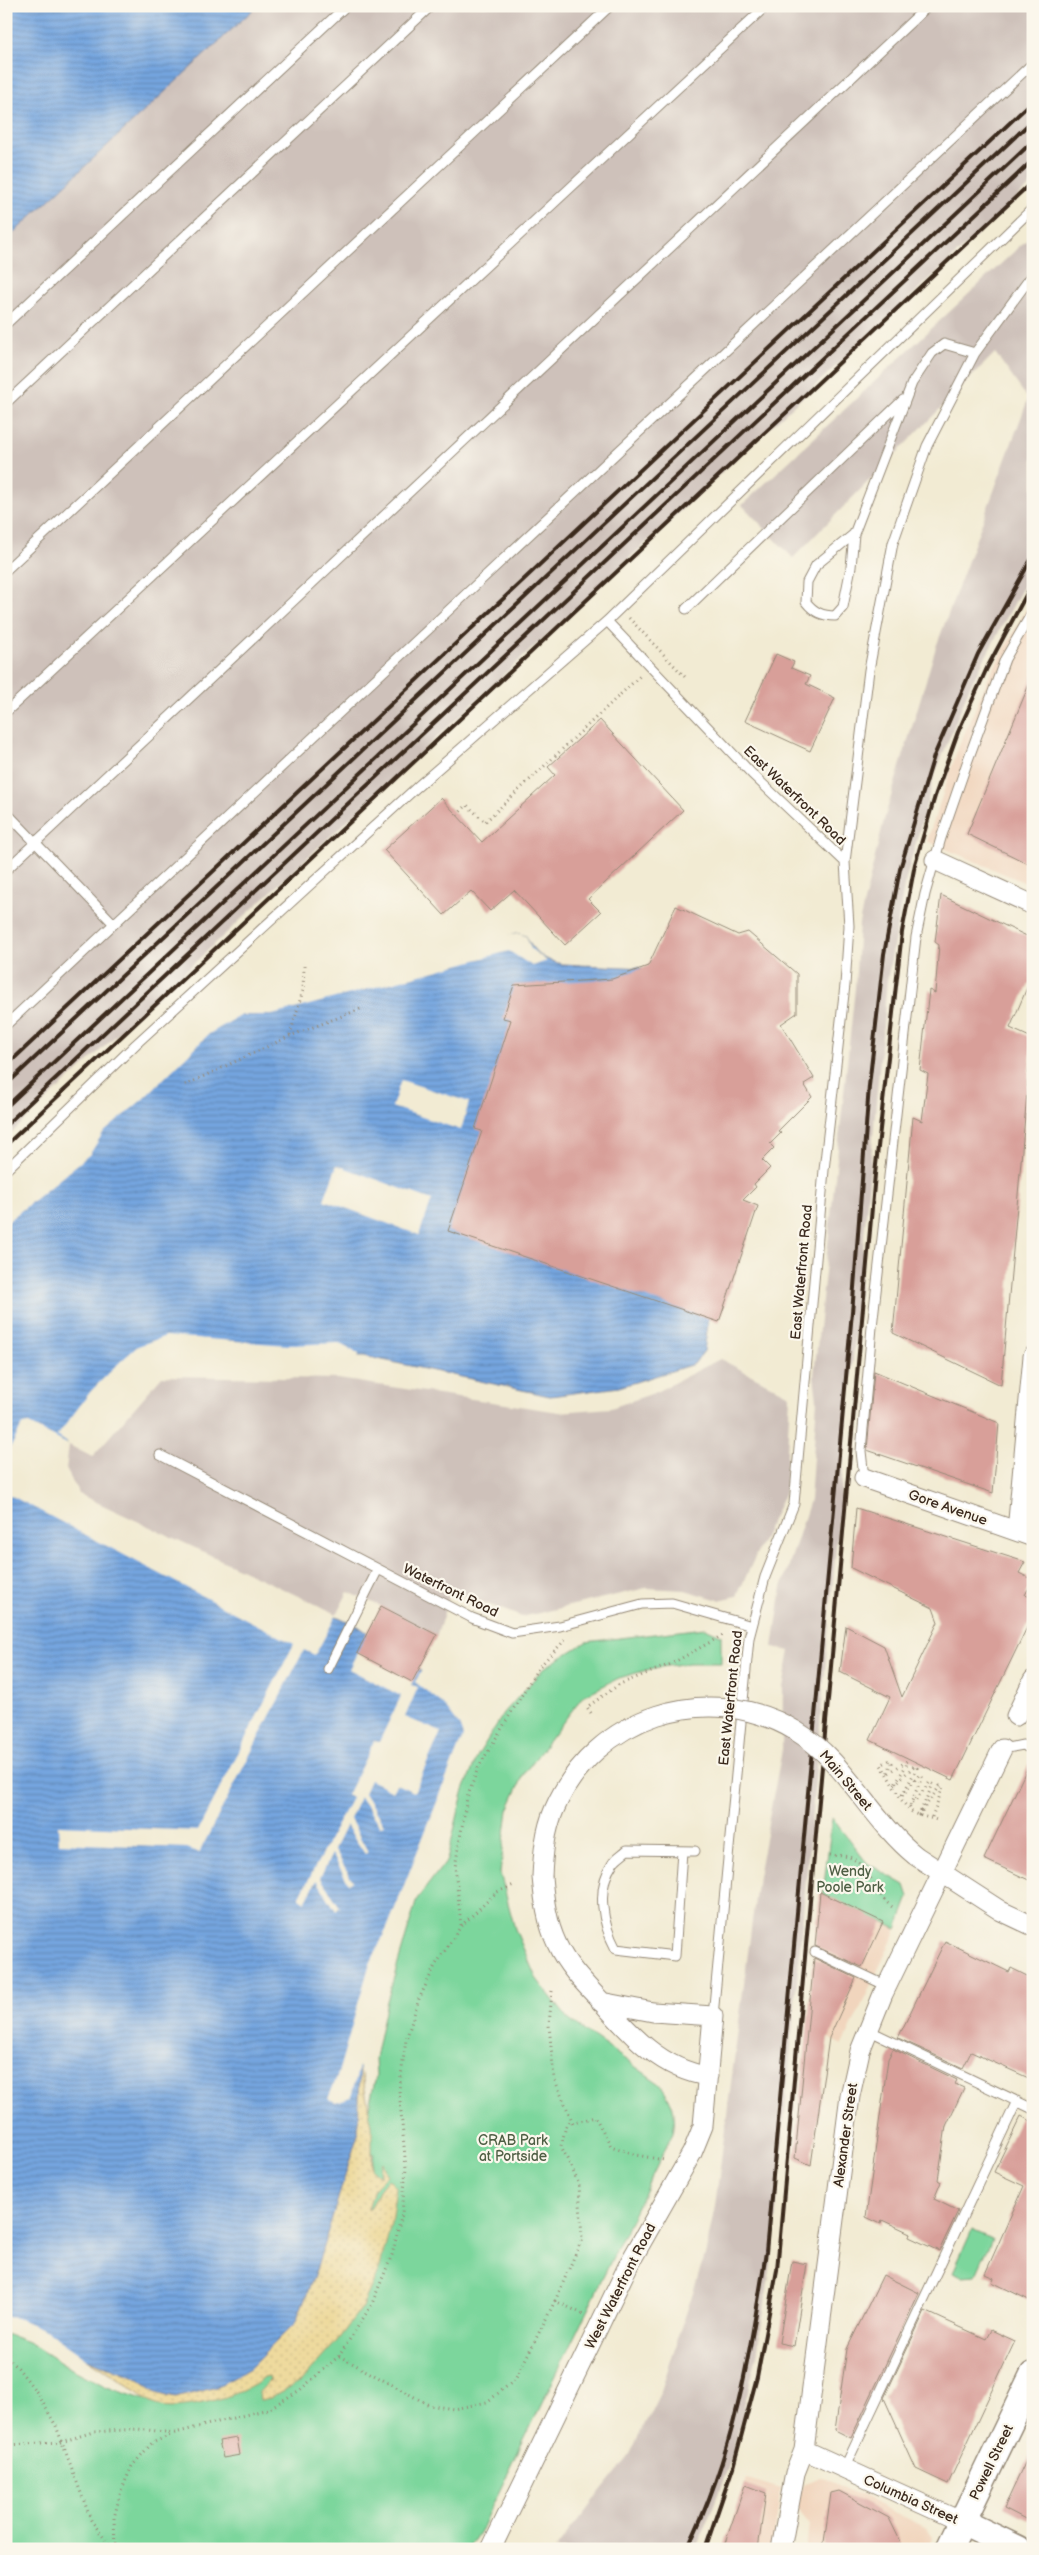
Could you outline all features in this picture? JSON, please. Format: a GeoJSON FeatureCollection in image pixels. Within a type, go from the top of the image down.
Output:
{"type":"FeatureCollection","features":[{"type":"Feature","properties":{"kind":"main road","name":"Powell Street"},"geometry":{"type":"LineString","coordinates":[[949,2549],[1033,2375]]}},
{"type":"Feature","properties":{"kind":"main road","name":"Columbia Street"},"geometry":{"type":"LineString","coordinates":[[962,2522],[1018,2549]]}},
{"type":"Feature","properties":{"kind":"street"},"geometry":{"type":"LineString","coordinates":[[935,860],[1033,905]]}},
{"type":"Feature","properties":{"kind":"street"},"geometry":{"type":"LineString","coordinates":[[1025,1534],[1033,1356]]}},
{"type":"Feature","properties":{"kind":"street","name":"Gore Avenue"},"geometry":{"type":"LineString","coordinates":[[864,1478],[1025,1534]]}},
{"type":"Feature","properties":{"kind":"street"},"geometry":{"type":"LineString","coordinates":[[1016,1716],[1033,1680]]}},
{"type":"Feature","properties":{"kind":"street","name":"Main Street"},"geometry":{"type":"LineString","coordinates":[[708,2076],[694,2074],[654,2053],[619,2024],[572,1969],[556,1942],[550,1926],[542,1877],[546,1838],[554,1810],[572,1777],[588,1758],[601,1745],[636,1722],[669,1712],[701,1706],[732,1708],[757,1714],[788,1727],[807,1738],[835,1763],[883,1825],[916,1856],[1001,1911],[1033,1926]]}},
{"type":"Feature","properties":{"kind":"street","name":"Alexander Street"},"geometry":{"type":"LineString","coordinates":[[782,2549],[795,2472],[804,2450],[854,2071],[867,2030],[886,1986],[1002,1749]]}},
{"type":"Feature","properties":{"kind":"street"},"geometry":{"type":"LineString","coordinates":[[601,2002],[653,2012],[713,2016]]}},
{"type":"Feature","properties":{"kind":"street","name":"West Waterfront Road"},"geometry":{"type":"LineString","coordinates":[[492,2549],[629,2264],[692,2153],[702,2126],[713,2016]]}},
{"type":"Feature","properties":{"kind":"street","name":"Columbia Street"},"geometry":{"type":"LineString","coordinates":[[804,2450],[962,2522]]}},
{"type":"Feature","properties":{"kind":"lane"},"geometry":{"type":"LineString","coordinates":[[6,324],[346,6]]}},
{"type":"Feature","properties":{"kind":"lane"},"geometry":{"type":"LineString","coordinates":[[6,404],[431,6]]}},
{"type":"Feature","properties":{"kind":"lane"},"geometry":{"type":"LineString","coordinates":[[6,570],[610,6]]}},
{"type":"Feature","properties":{"kind":"lane"},"geometry":{"type":"LineString","coordinates":[[6,712],[766,6]]}},
{"type":"Feature","properties":{"kind":"lane"},"geometry":{"type":"LineString","coordinates":[[6,870],[928,6]]}},
{"type":"Feature","properties":{"kind":"lane"},"geometry":{"type":"LineString","coordinates":[[6,1025],[1033,63]]}},
{"type":"Feature","properties":{"kind":"lane"},"geometry":{"type":"LineString","coordinates":[[6,1170],[187,998],[417,787],[606,621],[1033,208]]}},
{"type":"Feature","properties":{"kind":"lane"},"geometry":{"type":"LineString","coordinates":[[844,862],[869,670],[893,543],[927,446],[975,353],[1033,274]]}},
{"type":"Feature","properties":{"kind":"lane"},"geometry":{"type":"LineString","coordinates":[[854,534],[816,565],[807,582],[806,602],[812,609],[823,616],[835,616],[843,607],[852,567],[854,534],[912,383],[932,353],[944,344],[975,353]]}},
{"type":"Feature","properties":{"kind":"lane"},"geometry":{"type":"LineString","coordinates":[[686,609],[907,396]]}},
{"type":"Feature","properties":{"kind":"lane"},"geometry":{"type":"LineString","coordinates":[[864,1478],[861,1452],[872,1327],[916,937],[935,860],[968,760],[1005,659],[1033,611]]}},
{"type":"Feature","properties":{"kind":"lane","name":"East Waterfront Road"},"geometry":{"type":"LineString","coordinates":[[606,621],[752,774],[844,862],[849,926],[845,985],[824,1170],[794,1504],[765,1577],[752,1626],[713,2016]]}},
{"type":"Feature","properties":{"kind":"lane"},"geometry":{"type":"LineString","coordinates":[[6,812],[114,924]]}},
{"type":"Feature","properties":{"kind":"lane","name":"Waterfront Road"},"geometry":{"type":"LineString","coordinates":[[160,1455],[472,1618],[512,1633],[585,1620],[642,1604],[672,1603],[752,1626]]}},
{"type":"Feature","properties":{"kind":"lane"},"geometry":{"type":"LineString","coordinates":[[328,1669],[378,1569]]}},
{"type":"Feature","properties":{"kind":"lane"},"geometry":{"type":"LineString","coordinates":[[1002,1749],[1023,1745],[1033,1750]]}},
{"type":"Feature","properties":{"kind":"lane"},"geometry":{"type":"LineString","coordinates":[[682,1851],[675,1956],[616,1949],[608,1934],[602,1907],[606,1879],[613,1864],[627,1850],[694,1851]]}},
{"type":"Feature","properties":{"kind":"lane"},"geometry":{"type":"LineString","coordinates":[[815,1952],[886,1986]]}},
{"type":"Feature","properties":{"kind":"lane"},"geometry":{"type":"LineString","coordinates":[[867,2030],[1033,2109]]}},
{"type":"Feature","properties":{"kind":"lane"},"geometry":{"type":"LineString","coordinates":[[844,2469],[1017,2101]]}},
{"type":"Feature","properties":{"kind":"path"},"geometry":{"type":"LineString","coordinates":[[627,616],[686,678]]}},
{"type":"Feature","properties":{"kind":"path"},"geometry":{"type":"LineString","coordinates":[[457,815],[467,805],[485,822],[664,654]]}},
{"type":"Feature","properties":{"kind":"path"},"geometry":{"type":"LineString","coordinates":[[290,1036],[303,990],[304,966]]}},
{"type":"Feature","properties":{"kind":"path"},"geometry":{"type":"LineString","coordinates":[[185,1085],[290,1036],[363,1008]]}},
{"type":"Feature","properties":{"kind":"path"},"geometry":{"type":"LineString","coordinates":[[461,1926],[456,1859],[467,1798],[478,1768],[538,1668],[585,1620]]}},
{"type":"Feature","properties":{"kind":"path"},"geometry":{"type":"LineString","coordinates":[[591,1713],[587,1707],[620,1684],[671,1664],[723,1636]]}},
{"type":"Feature","properties":{"kind":"path"},"geometry":{"type":"LineString","coordinates":[[894,1785],[906,1766],[907,1761],[887,1774],[901,1797],[909,1808],[919,1815],[932,1817],[938,1822]]}},
{"type":"Feature","properties":{"kind":"path"},"geometry":{"type":"LineString","coordinates":[[894,1785],[914,1766],[917,1768],[901,1797]]}},
{"type":"Feature","properties":{"kind":"path"},"geometry":{"type":"LineString","coordinates":[[901,1797],[919,1775],[922,1777],[909,1808]]}},
{"type":"Feature","properties":{"kind":"path"},"geometry":{"type":"LineString","coordinates":[[909,1808],[930,1782],[933,1784],[919,1815]]}},
{"type":"Feature","properties":{"kind":"path"},"geometry":{"type":"LineString","coordinates":[[919,1815],[940,1786],[943,1788],[932,1817]]}},
{"type":"Feature","properties":{"kind":"path"},"geometry":{"type":"LineString","coordinates":[[830,1855],[854,1859],[862,1866],[886,1903],[894,1908]]}},
{"type":"Feature","properties":{"kind":"path"},"geometry":{"type":"LineString","coordinates":[[114,2549],[114,2518],[121,2491],[132,2466],[152,2444],[175,2433],[268,2409],[300,2390],[339,2356],[371,2306],[392,2255],[402,2214],[406,2168],[399,2090],[406,2040],[427,1983],[461,1926],[497,1892],[514,1885]]}},
{"type":"Feature","properties":{"kind":"path"},"geometry":{"type":"LineString","coordinates":[[552,1991],[549,2025],[554,2078],[573,2123],[595,2117],[611,2146],[636,2155],[664,2160]]}},
{"type":"Feature","properties":{"kind":"path"},"geometry":{"type":"LineString","coordinates":[[339,2356],[429,2405],[454,2409],[487,2402],[515,2380],[555,2301],[582,2239],[579,2184],[561,2146],[570,2118]]}},
{"type":"Feature","properties":{"kind":"path"},"geometry":{"type":"LineString","coordinates":[[555,2301],[587,2316]]}},
{"type":"Feature","properties":{"kind":"path"},"geometry":{"type":"LineString","coordinates":[[6,2358],[18,2368],[38,2394],[56,2426],[91,2520],[114,2549]]}},
{"type":"Feature","properties":{"kind":"path"},"geometry":{"type":"LineString","coordinates":[[6,2445],[61,2442],[93,2432],[138,2429],[175,2433]]}},
{"type":"Feature","properties":{"kind":"shaded area"},"geometry":{"type":"Polygon","coordinates":[[[256,6],[1033,6],[1033,183],[6,1138],[6,240],[256,6]]]}},
{"type":"Feature","properties":{"kind":"shaded area"},"geometry":{"type":"Polygon","coordinates":[[[1033,234],[1033,568],[969,688],[934,777],[904,886],[887,981],[772,2257],[757,2355],[730,2463],[696,2549],[555,2549],[630,2454],[661,2391],[706,2252],[715,2206],[758,1876],[782,1750],[783,1687],[790,1651],[773,1647],[782,1587],[810,1500],[817,1400],[814,1376],[855,988],[859,923],[884,820],[936,647],[1028,399],[995,353],[793,558],[742,505],[1033,234]]]}},
{"type":"Feature","properties":{"kind":"shaded area"},"geometry":{"type":"Polygon","coordinates":[[[1033,597],[1033,886],[927,841],[957,751],[988,679],[1033,597]]]}},
{"type":"Feature","properties":{"kind":"shaded area"},"geometry":{"type":"Polygon","coordinates":[[[720,1359],[790,1395],[785,1492],[737,1596],[719,1600],[685,1590],[646,1588],[522,1617],[451,1590],[437,1635],[412,1682],[381,1606],[348,1592],[315,1655],[6,1457],[27,1423],[92,1457],[162,1376],[338,1379],[559,1412],[611,1408],[654,1393],[720,1359]]]}},
{"type":"Feature","properties":{"kind":"shaded area"},"geometry":{"type":"Polygon","coordinates":[[[820,1892],[897,1929],[843,2045],[807,2027],[820,1892]]]}},
{"type":"Feature","properties":{"kind":"shaded area"},"geometry":{"type":"Polygon","coordinates":[[[818,2478],[825,2479],[925,2527],[929,2530],[932,2537],[928,2549],[807,2549],[810,2525],[796,2508],[801,2488],[805,2483],[818,2478]]]}},
{"type":"Feature","properties":{"kind":"shaded area"},"geometry":{"type":"Polygon","coordinates":[[[747,2479],[781,2489],[772,2549],[723,2549],[747,2479]]]}},
{"type":"Feature","properties":{"kind":"green space","name":"CRAB Park at Portside"},"geometry":{"type":"Polygon","coordinates":[[[705,1628],[721,1635],[721,1663],[689,1663],[654,1668],[619,1678],[583,1696],[525,1772],[508,1810],[500,1873],[515,1929],[536,1978],[569,2020],[660,2084],[668,2096],[674,2113],[674,2126],[673,2133],[480,2531],[468,2549],[19,2549],[6,2543],[6,2334],[28,2342],[64,2365],[107,2387],[154,2403],[234,2393],[270,2374],[367,2197],[374,2154],[360,2146],[376,2076],[375,2058],[387,2001],[417,1899],[447,1860],[463,1793],[478,1755],[504,1713],[544,1668],[586,1642],[705,1628]]]}},
{"type":"Feature","properties":{"kind":"green space","name":"Wendy Poole Park"},"geometry":{"type":"Polygon","coordinates":[[[832,1818],[867,1863],[905,1885],[909,1897],[897,1929],[823,1894],[832,1818]]]}},
{"type":"Feature","properties":{"kind":"green space"},"geometry":{"type":"Polygon","coordinates":[[[972,2230],[992,2239],[976,2275],[962,2276],[953,2272],[972,2230]]]}},
{"type":"Feature","properties":{"kind":"sand"},"geometry":{"type":"Polygon","coordinates":[[[360,2064],[372,2126],[372,2170],[380,2177],[383,2162],[387,2175],[374,2188],[368,2210],[371,2208],[379,2190],[388,2179],[396,2187],[391,2223],[380,2267],[361,2309],[337,2341],[301,2381],[270,2398],[260,2400],[259,2392],[271,2380],[270,2377],[264,2378],[243,2391],[211,2401],[178,2407],[164,2406],[147,2400],[87,2359],[112,2362],[360,2064]]]}},
{"type":"Feature","properties":{"kind":"water"},"geometry":{"type":"Polygon","coordinates":[[[6,6],[257,6],[6,240],[6,6]]]}},
{"type":"Feature","properties":{"kind":"water"},"geometry":{"type":"Polygon","coordinates":[[[517,933],[526,936],[535,951],[544,958],[562,964],[686,970],[754,1009],[704,1351],[694,1364],[619,1387],[550,1396],[364,1356],[269,1354],[173,1341],[147,1350],[130,1362],[67,1442],[64,1469],[77,1496],[358,1626],[429,1677],[467,1727],[448,1787],[371,1996],[360,2064],[358,2134],[314,2276],[295,2323],[250,2368],[216,2387],[175,2398],[156,2393],[135,2377],[87,2359],[25,2328],[6,2325],[6,1202],[217,1016],[517,933]]]}},
{"type":"Feature","properties":{"kind":"pier"},"geometry":{"type":"Polygon","coordinates":[[[517,933],[526,936],[531,949],[547,961],[532,966],[509,951],[272,1015],[241,1015],[209,1034],[143,1099],[103,1133],[90,1154],[6,1223],[6,1199],[166,1052],[216,1013],[242,1001],[350,972],[487,938],[517,933]]]}},
{"type":"Feature","properties":{"kind":"pier"},"geometry":{"type":"Polygon","coordinates":[[[401,1080],[469,1102],[461,1130],[392,1107],[401,1080]]]}},
{"type":"Feature","properties":{"kind":"pier"},"geometry":{"type":"Polygon","coordinates":[[[337,1165],[432,1200],[419,1235],[324,1200],[337,1165]]]}},
{"type":"Feature","properties":{"kind":"pier"},"geometry":{"type":"Polygon","coordinates":[[[166,1336],[289,1345],[338,1343],[359,1354],[358,1358],[269,1357],[173,1343],[148,1353],[132,1363],[69,1444],[57,1436],[91,1391],[122,1360],[138,1346],[166,1336]]]}},
{"type":"Feature","properties":{"kind":"pier"},"geometry":{"type":"Polygon","coordinates":[[[27,1423],[69,1445],[66,1469],[79,1494],[337,1614],[315,1655],[304,1650],[199,1853],[187,1848],[59,1843],[58,1825],[198,1831],[294,1644],[6,1493],[6,1457],[22,1425],[27,1423]]]}},
{"type":"Feature","properties":{"kind":"pier"},"geometry":{"type":"Polygon","coordinates":[[[368,1631],[420,1668],[411,1685],[418,1687],[405,1717],[441,1732],[414,1792],[396,1784],[393,1791],[370,1780],[364,1793],[384,1825],[380,1826],[360,1797],[350,1819],[368,1852],[365,1854],[346,1825],[334,1849],[353,1881],[349,1884],[332,1854],[320,1877],[340,1907],[336,1911],[317,1880],[305,1902],[299,1898],[351,1798],[347,1795],[374,1741],[379,1742],[401,1696],[349,1669],[368,1631]]]}},
{"type":"Feature","properties":{"kind":"pier"},"geometry":{"type":"Polygon","coordinates":[[[422,1670],[431,1676],[469,1726],[472,1742],[451,1788],[373,1997],[362,2076],[359,2066],[351,2097],[336,2102],[328,2099],[337,2077],[369,1966],[388,1926],[463,1736],[459,1725],[443,1704],[415,1682],[422,1670]]]}},
{"type":"Feature","properties":{"kind":"pier"},"geometry":{"type":"Polygon","coordinates":[[[6,2317],[17,2318],[47,2331],[97,2366],[24,2331],[6,2327],[6,2317]]]}},
{"type":"Feature","properties":{"kind":"building"},"geometry":{"type":"Polygon","coordinates":[[[776,654],[794,662],[791,668],[810,676],[806,684],[835,698],[810,751],[745,721],[776,654]]]}},
{"type":"Feature","properties":{"kind":"building"},"geometry":{"type":"Polygon","coordinates":[[[1033,675],[1033,866],[967,834],[1033,675]]]}},
{"type":"Feature","properties":{"kind":"building"},"geometry":{"type":"Polygon","coordinates":[[[600,720],[683,810],[588,899],[601,912],[565,945],[514,890],[490,911],[471,891],[444,915],[384,850],[441,798],[482,842],[555,775],[548,767],[600,720]]]}},
{"type":"Feature","properties":{"kind":"building"},"geometry":{"type":"Polygon","coordinates":[[[941,895],[1033,939],[1033,985],[1029,983],[1010,1028],[1032,1038],[1001,1385],[893,1333],[913,1117],[922,1121],[928,1074],[920,1070],[929,990],[935,993],[939,945],[935,942],[941,895]]]}},
{"type":"Feature","properties":{"kind":"building"},"geometry":{"type":"Polygon","coordinates":[[[676,906],[738,935],[748,932],[797,974],[797,1013],[781,1024],[814,1078],[804,1084],[812,1097],[778,1131],[781,1133],[770,1144],[774,1148],[762,1160],[770,1168],[754,1184],[756,1187],[743,1200],[758,1206],[719,1322],[448,1231],[482,1131],[475,1129],[511,1020],[503,1018],[514,985],[612,979],[648,966],[676,906]]]}},
{"type":"Feature","properties":{"kind":"building"},"geometry":{"type":"Polygon","coordinates":[[[874,1371],[999,1423],[993,1493],[867,1450],[874,1371]]]}},
{"type":"Feature","properties":{"kind":"building"},"geometry":{"type":"Polygon","coordinates":[[[856,1508],[1025,1562],[1019,1573],[1033,1580],[1025,1595],[1033,1598],[1033,1615],[953,1780],[870,1740],[890,1697],[840,1672],[846,1626],[884,1646],[902,1697],[938,1622],[933,1608],[851,1568],[856,1508]]]}},
{"type":"Feature","properties":{"kind":"building"},"geometry":{"type":"Polygon","coordinates":[[[381,1606],[437,1635],[412,1682],[357,1653],[381,1606]]]}},
{"type":"Feature","properties":{"kind":"building"},"geometry":{"type":"Polygon","coordinates":[[[1033,1756],[1033,1882],[984,1859],[1033,1756]]]}},
{"type":"Feature","properties":{"kind":"building"},"geometry":{"type":"Polygon","coordinates":[[[820,1892],[883,1922],[862,1967],[815,1946],[820,1892]]]}},
{"type":"Feature","properties":{"kind":"building"},"geometry":{"type":"Polygon","coordinates":[[[945,1941],[1009,1972],[1011,1968],[1033,1979],[1033,2080],[971,2052],[963,2068],[898,2038],[945,1941]]]}},
{"type":"Feature","properties":{"kind":"building"},"geometry":{"type":"Polygon","coordinates":[[[814,1958],[856,1978],[829,2038],[811,2165],[795,2158],[814,1958]]]}},
{"type":"Feature","properties":{"kind":"building"},"geometry":{"type":"Polygon","coordinates":[[[893,2049],[957,2080],[955,2084],[964,2088],[946,2126],[938,2180],[941,2182],[934,2199],[958,2211],[939,2251],[909,2237],[910,2233],[882,2220],[881,2224],[866,2217],[888,2059],[893,2049]]]}},
{"type":"Feature","properties":{"kind":"building"},"geometry":{"type":"Polygon","coordinates":[[[1021,2116],[1033,2122],[1033,2302],[992,2282],[994,2278],[985,2274],[1024,2186],[994,2172],[1021,2116]]]}},
{"type":"Feature","properties":{"kind":"building"},"geometry":{"type":"Polygon","coordinates":[[[792,2261],[807,2264],[794,2346],[779,2343],[792,2261]]]}},
{"type":"Feature","properties":{"kind":"building"},"geometry":{"type":"Polygon","coordinates":[[[883,2275],[919,2293],[851,2438],[835,2430],[847,2349],[883,2275]]]}},
{"type":"Feature","properties":{"kind":"building"},"geometry":{"type":"Polygon","coordinates":[[[925,2311],[986,2339],[991,2330],[1015,2341],[948,2484],[916,2469],[884,2398],[925,2311]]]}},
{"type":"Feature","properties":{"kind":"building"},"geometry":{"type":"Polygon","coordinates":[[[237,2438],[240,2455],[223,2458],[219,2441],[237,2438]]]}},
{"type":"Feature","properties":{"kind":"building"},"geometry":{"type":"Polygon","coordinates":[[[1033,2446],[1033,2523],[1004,2508],[1033,2446]]]}},
{"type":"Feature","properties":{"kind":"building"},"geometry":{"type":"Polygon","coordinates":[[[745,2485],[766,2493],[758,2549],[723,2549],[745,2485]]]}},
{"type":"Feature","properties":{"kind":"building"},"geometry":{"type":"Polygon","coordinates":[[[839,2491],[889,2518],[904,2549],[823,2549],[831,2493],[839,2491]]]}},
{"type":"Feature","properties":{"kind":"railway"},"geometry":{"type":"LineString","coordinates":[[6,1066],[1033,101]]}},
{"type":"Feature","properties":{"kind":"railway"},"geometry":{"type":"LineString","coordinates":[[6,1085],[1033,120]]}},
{"type":"Feature","properties":{"kind":"railway"},"geometry":{"type":"LineString","coordinates":[[6,1107],[1033,141]]}},
{"type":"Feature","properties":{"kind":"railway"},"geometry":{"type":"LineString","coordinates":[[6,1125],[1033,160]]}},
{"type":"Feature","properties":{"kind":"railway"},"geometry":{"type":"LineString","coordinates":[[6,1145],[1033,181]]}},
{"type":"Feature","properties":{"kind":"railway"},"geometry":{"type":"LineString","coordinates":[[687,2549],[717,2477],[738,2404],[754,2328],[766,2252],[853,1301],[869,1086],[884,954],[900,869],[934,756],[978,654],[1033,556]]}},
{"type":"Feature","properties":{"kind":"railway"},"geometry":{"type":"LineString","coordinates":[[705,2549],[733,2467],[757,2377],[777,2270],[875,1174],[902,932],[915,864],[935,796],[958,732],[987,668],[1033,582]]}}]}
